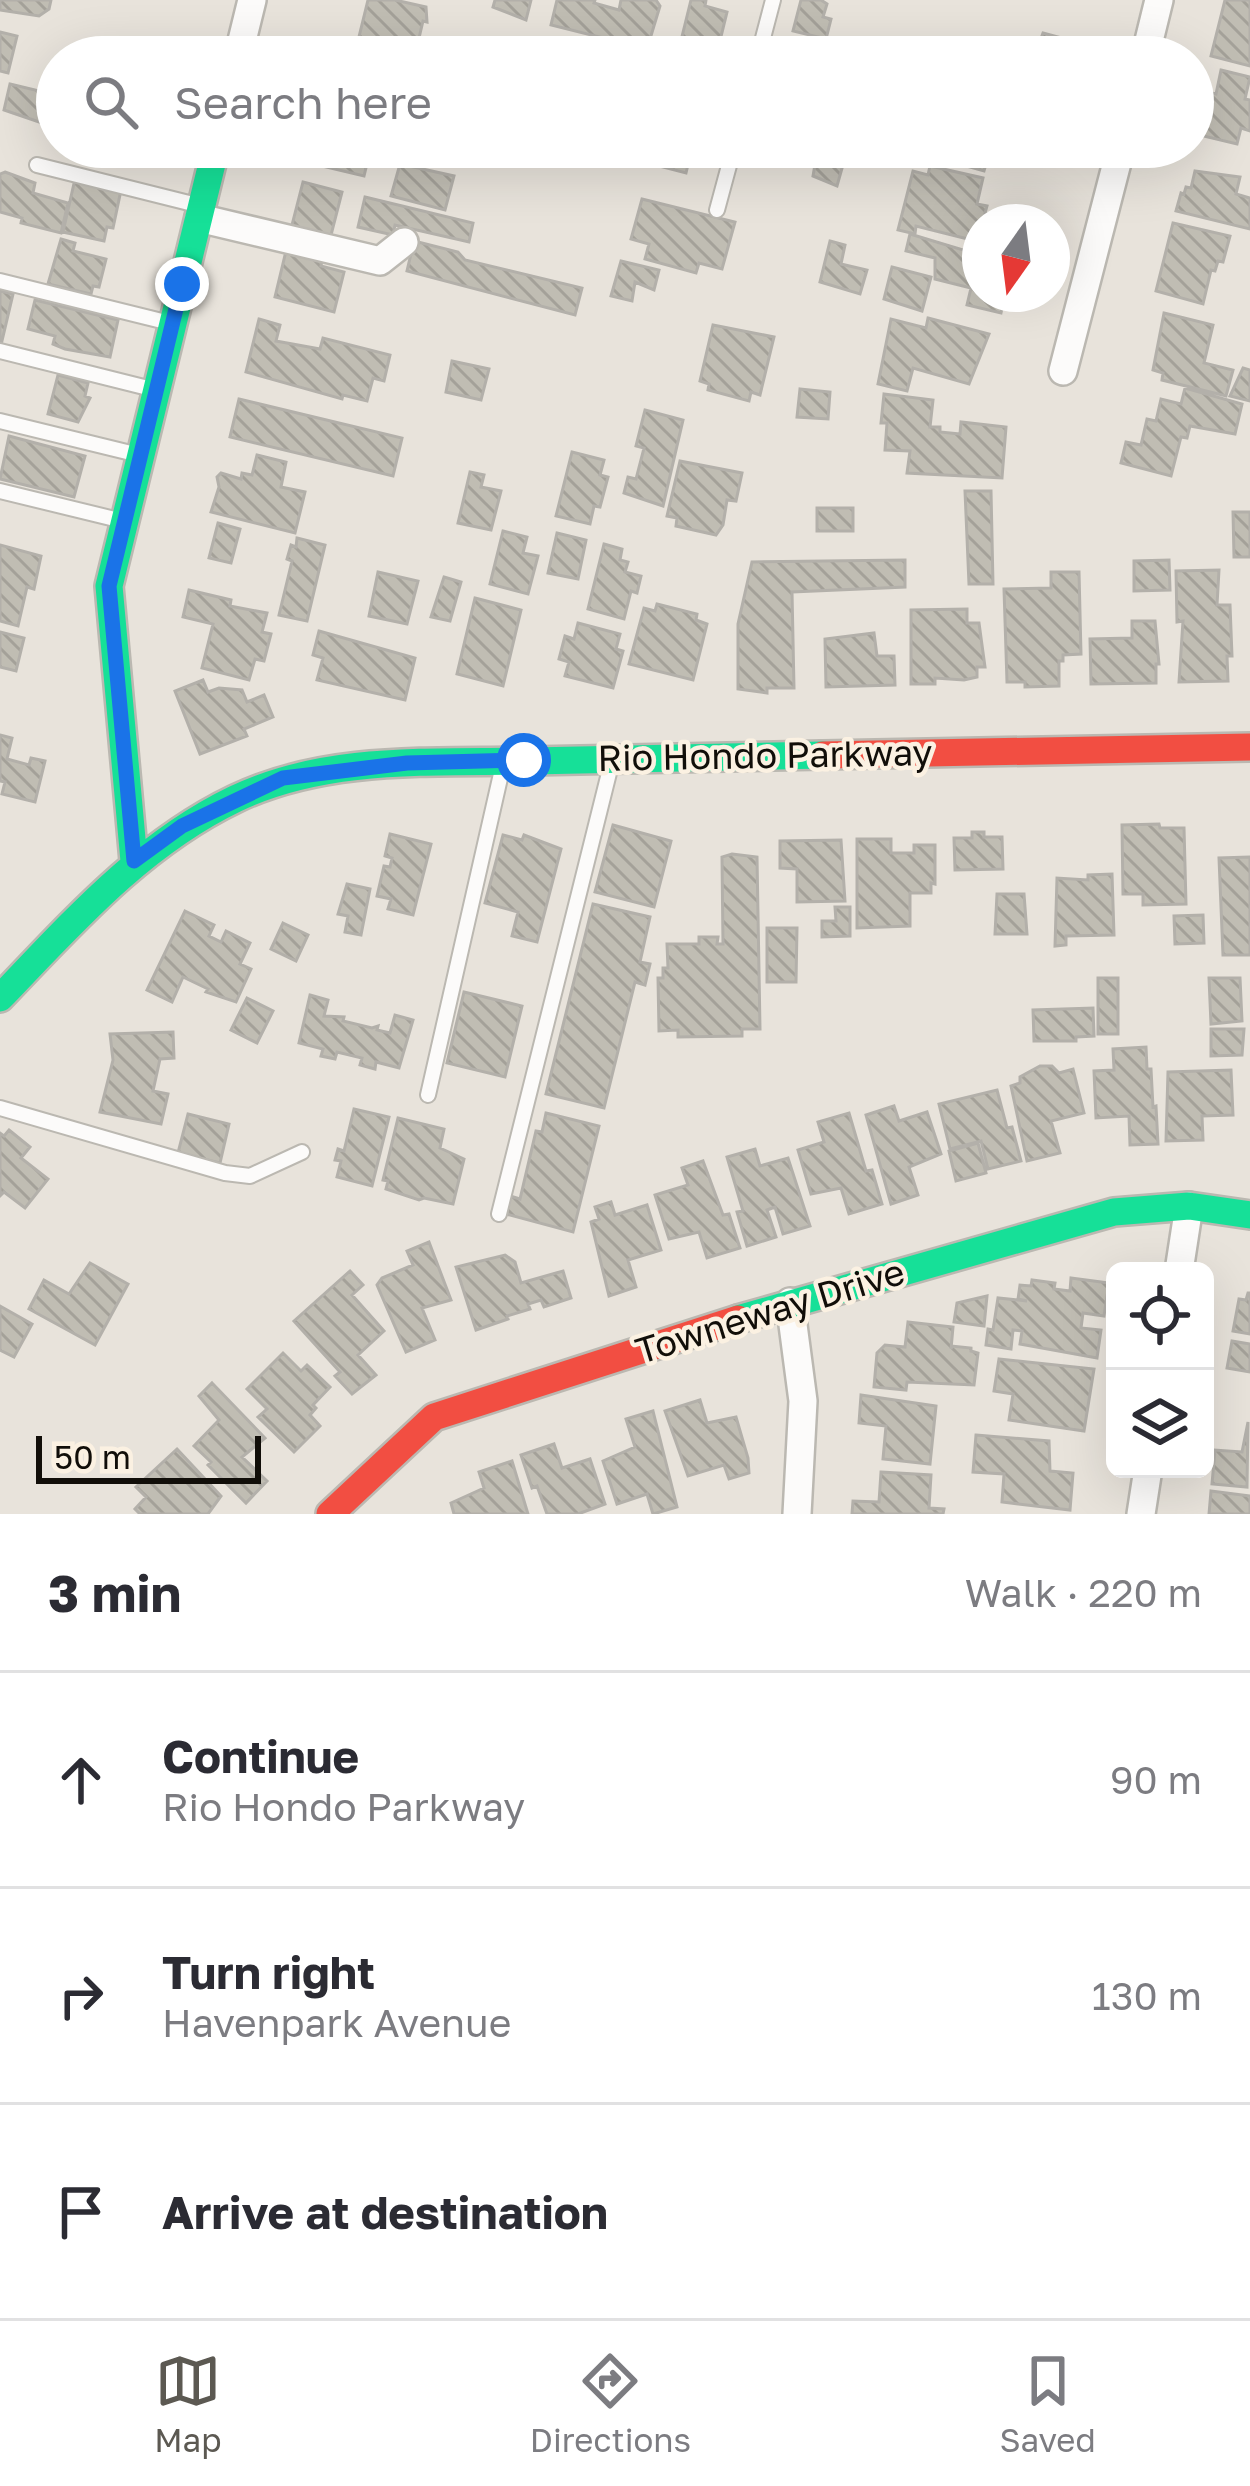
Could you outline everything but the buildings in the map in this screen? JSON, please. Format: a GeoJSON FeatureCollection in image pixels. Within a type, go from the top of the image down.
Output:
{"type":"FeatureCollection","features":[{"type":"Feature","properties":{"kind":"street"},"geometry":{"type":"LineString","coordinates":[[243,36],[252,0]]}},
{"type":"Feature","properties":{"kind":"street"},"geometry":{"type":"LineString","coordinates":[[1150,36],[1159,0]]}},
{"type":"Feature","properties":{"kind":"street"},"geometry":{"type":"LineString","coordinates":[[134,861],[109,586],[211,168]]}},
{"type":"Feature","properties":{"kind":"street"},"geometry":{"type":"LineString","coordinates":[[1064,371],[1116,168]]}},
{"type":"Feature","properties":{"kind":"street"},"geometry":{"type":"LineString","coordinates":[[200,212],[380,262],[404,242]]}},
{"type":"Feature","properties":{"kind":"street","name":"Rio Hondo Parkway"},"geometry":{"type":"LineString","coordinates":[[0,998],[134,861],[182,826],[283,778],[407,763],[1247,743]]}},
{"type":"Feature","properties":{"kind":"street"},"geometry":{"type":"LineString","coordinates":[[1180,1262],[1189,1206]]}},
{"type":"Feature","properties":{"kind":"street","name":"Towneway Drive"},"geometry":{"type":"LineString","coordinates":[[330,1514],[434,1417],[790,1302],[1114,1212],[1189,1206],[1250,1215]]}},
{"type":"Feature","properties":{"kind":"street"},"geometry":{"type":"LineString","coordinates":[[790,1302],[803,1401],[797,1514]]}},
{"type":"Feature","properties":{"kind":"street"},"geometry":{"type":"LineString","coordinates":[[1141,1514],[1147,1478]]}},
{"type":"Feature","properties":{"kind":"lane"},"geometry":{"type":"LineString","coordinates":[[764,36],[773,0]]}},
{"type":"Feature","properties":{"kind":"lane"},"geometry":{"type":"LineString","coordinates":[[47,168],[200,212]]}},
{"type":"Feature","properties":{"kind":"lane"},"geometry":{"type":"LineString","coordinates":[[717,210],[728,168]]}},
{"type":"Feature","properties":{"kind":"lane"},"geometry":{"type":"LineString","coordinates":[[0,281],[172,324]]}},
{"type":"Feature","properties":{"kind":"lane"},"geometry":{"type":"LineString","coordinates":[[0,351],[156,391]]}},
{"type":"Feature","properties":{"kind":"lane"},"geometry":{"type":"LineString","coordinates":[[0,421],[141,455]]}},
{"type":"Feature","properties":{"kind":"lane"},"geometry":{"type":"LineString","coordinates":[[0,491],[124,522]]}},
{"type":"Feature","properties":{"kind":"lane"},"geometry":{"type":"LineString","coordinates":[[499,1214],[613,757]]}},
{"type":"Feature","properties":{"kind":"lane"},"geometry":{"type":"LineString","coordinates":[[428,1095],[504,760]]}},
{"type":"Feature","properties":{"kind":"lane"},"geometry":{"type":"LineString","coordinates":[[0,1108],[225,1173],[250,1176],[302,1152]]}},
{"type":"Feature","properties":{"kind":"traffic: fast"},"geometry":{"type":"LineString","coordinates":[[134,861],[109,586],[211,168]]}},
{"type":"Feature","properties":{"kind":"traffic: fast"},"geometry":{"type":"LineString","coordinates":[[0,998],[138,862],[201,817],[270,785],[380,764],[823,755]]}},
{"type":"Feature","properties":{"kind":"traffic: fast"},"geometry":{"type":"LineString","coordinates":[[738,1319],[1114,1212],[1189,1206],[1250,1215]]}},
{"type":"Feature","properties":{"kind":"traffic: jam"},"geometry":{"type":"LineString","coordinates":[[823,755],[1250,747]]}},
{"type":"Feature","properties":{"kind":"traffic: jam"},"geometry":{"type":"LineString","coordinates":[[330,1514],[434,1417],[738,1319]]}},
{"type":"Feature","properties":{"kind":"route"},"geometry":{"type":"LineString","coordinates":[[182,284],[109,586],[134,861],[182,826],[283,778],[407,763],[524,760]]}}]}
